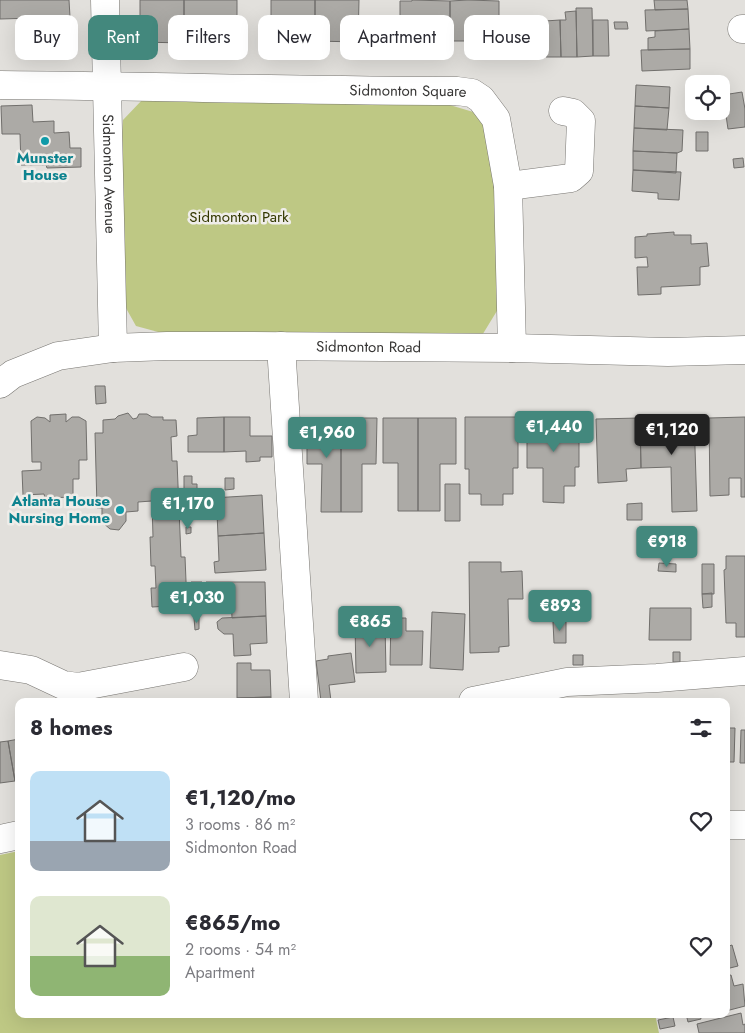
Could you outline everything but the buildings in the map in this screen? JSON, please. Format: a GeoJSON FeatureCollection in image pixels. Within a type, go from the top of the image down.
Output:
{"type":"FeatureCollection","features":[{"type":"Feature","properties":{"kind":"street","name":"Sidmonton Avenue"},"geometry":{"type":"LineString","coordinates":[[105,0],[113,348]]}},
{"type":"Feature","properties":{"kind":"street","name":"Sidmonton Square"},"geometry":{"type":"LineString","coordinates":[[0,85],[457,91],[472,93],[481,98],[496,118],[508,186],[512,348]]}},
{"type":"Feature","properties":{"kind":"street"},"geometry":{"type":"LineString","coordinates":[[508,186],[571,178],[579,170],[581,121],[573,113],[563,111]]}},
{"type":"Feature","properties":{"kind":"street"},"geometry":{"type":"LineString","coordinates":[[281,346],[304,698]]}},
{"type":"Feature","properties":{"kind":"street","name":"Sidmonton Road"},"geometry":{"type":"LineString","coordinates":[[0,384],[13,374],[58,356],[113,348],[281,346],[512,348],[668,352],[745,350]]}},
{"type":"Feature","properties":{"kind":"street"},"geometry":{"type":"LineString","coordinates":[[0,665],[31,670],[63,685],[78,687],[184,667]]}},
{"type":"Feature","properties":{"kind":"street"},"geometry":{"type":"LineString","coordinates":[[488,698],[567,682],[657,678],[745,670]]}},
{"type":"Feature","properties":{"kind":"street"},"geometry":{"type":"LineString","coordinates":[[730,825],[745,825]]}},
{"type":"Feature","properties":{"kind":"street"},"geometry":{"type":"LineString","coordinates":[[0,839],[15,836]]}},
{"type":"Feature","properties":{"kind":"green space","name":"Sidmonton Park"},"geometry":{"type":"Polygon","coordinates":[[[143,99],[443,103],[480,114],[501,181],[503,301],[481,337],[173,336],[136,326],[122,301],[120,169],[123,120],[143,99]]]}},
{"type":"Feature","properties":{"kind":"green space"},"geometry":{"type":"Polygon","coordinates":[[[15,852],[15,1018],[656,1018],[659,1033],[0,1033],[0,855],[15,852]]]}},
{"type":"Feature","properties":{"kind":"place","name":"Munster House"},"geometry":{"type":"Point","coordinates":[45,141]}},
{"type":"Feature","properties":{"kind":"place","name":"Atlanta House Nursing Home"},"geometry":{"type":"Point","coordinates":[120,510]}}]}
